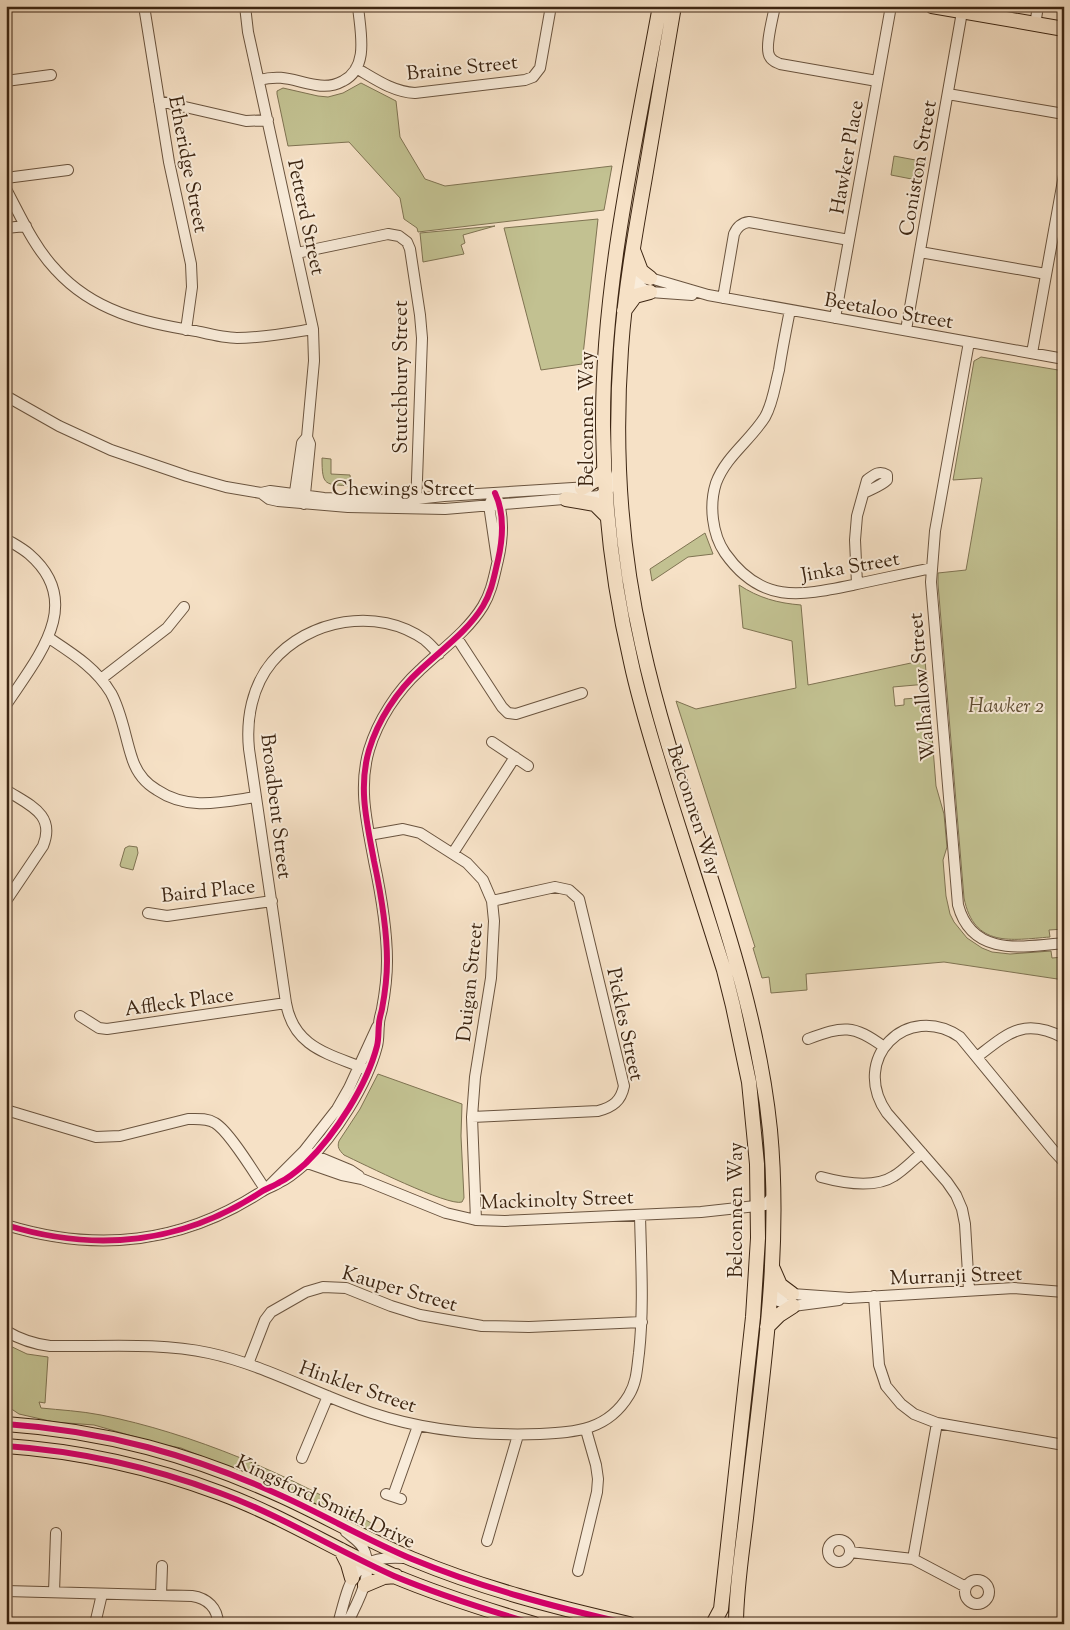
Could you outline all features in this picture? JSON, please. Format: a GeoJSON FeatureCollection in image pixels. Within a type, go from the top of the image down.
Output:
{"type":"FeatureCollection","features":[{"type":"Feature","properties":{"kind":"main road","name":"Belconnen Way"},"geometry":{"type":"LineString","coordinates":[[660,6],[616,254],[609,305],[604,384],[604,470],[607,516],[616,582],[631,664],[651,737],[724,970],[734,1006],[749,1082],[756,1156],[758,1210],[757,1276],[721,1609],[714,1624]]}},
{"type":"Feature","properties":{"kind":"main road","name":"Belconnen Way"},"geometry":{"type":"LineString","coordinates":[[674,6],[632,247],[624,311],[619,385],[620,463],[622,510],[630,580],[640,640],[665,733],[738,965],[756,1038],[770,1129],[773,1196],[770,1298],[736,1624]]}},
{"type":"Feature","properties":{"kind":"main road"},"geometry":{"type":"LineString","coordinates":[[932,6],[1035,25],[1064,28]]}},
{"type":"Feature","properties":{"kind":"main road"},"geometry":{"type":"LineString","coordinates":[[632,247],[641,271],[650,278]]}},
{"type":"Feature","properties":{"kind":"main road"},"geometry":{"type":"LineString","coordinates":[[609,305],[619,286],[628,281],[620,271],[616,254]]}},
{"type":"Feature","properties":{"kind":"main road"},"geometry":{"type":"LineString","coordinates":[[624,311],[635,296],[650,292]]}},
{"type":"Feature","properties":{"kind":"main road"},"geometry":{"type":"LineString","coordinates":[[582,488],[596,480],[604,470]]}},
{"type":"Feature","properties":{"kind":"main road"},"geometry":{"type":"LineString","coordinates":[[566,499],[595,504],[607,516]]}},
{"type":"Feature","properties":{"kind":"main road"},"geometry":{"type":"LineString","coordinates":[[651,737],[665,733]]}},
{"type":"Feature","properties":{"kind":"main road"},"geometry":{"type":"LineString","coordinates":[[724,970],[738,965]]}},
{"type":"Feature","properties":{"kind":"main road"},"geometry":{"type":"LineString","coordinates":[[767,1327],[792,1300],[780,1285],[772,1266]]}},
{"type":"Feature","properties":{"kind":"main road"},"geometry":{"type":"LineString","coordinates":[[753,1317],[761,1305],[770,1298],[762,1288],[757,1276]]}},
{"type":"Feature","properties":{"kind":"main road"},"geometry":{"type":"LineString","coordinates":[[744,1399],[759,1401]]}},
{"type":"Feature","properties":{"kind":"main road","name":"Kingsford Smith Drive"},"geometry":{"type":"LineString","coordinates":[[6,1424],[58,1429],[114,1438],[182,1456],[283,1496],[410,1558],[455,1575],[529,1600],[628,1624]]}},
{"type":"Feature","properties":{"kind":"main road","name":"Kingsford Smith Drive"},"geometry":{"type":"LineString","coordinates":[[6,1446],[102,1458],[169,1475],[231,1497],[270,1514],[396,1576],[473,1605],[534,1624]]}},
{"type":"Feature","properties":{"kind":"main road"},"geometry":{"type":"LineString","coordinates":[[341,1550],[352,1578]]}},
{"type":"Feature","properties":{"kind":"main road"},"geometry":{"type":"LineString","coordinates":[[727,1554],[742,1555]]}},
{"type":"Feature","properties":{"kind":"main road"},"geometry":{"type":"LineString","coordinates":[[365,1585],[384,1577],[396,1576]]}},
{"type":"Feature","properties":{"kind":"street","name":"Etheridge Street"},"geometry":{"type":"LineString","coordinates":[[144,6],[169,162],[191,264],[192,279],[186,330]]}},
{"type":"Feature","properties":{"kind":"street","name":"Petterd Street"},"geometry":{"type":"LineString","coordinates":[[244,6],[313,329],[314,361],[307,437],[310,444],[299,499]]}},
{"type":"Feature","properties":{"kind":"street"},"geometry":{"type":"LineString","coordinates":[[259,80],[276,76],[327,86],[338,84],[347,79],[356,68],[361,53],[358,6]]}},
{"type":"Feature","properties":{"kind":"street","name":"Braine Street"},"geometry":{"type":"LineString","coordinates":[[356,68],[393,89],[401,92],[415,93],[525,80],[533,77],[540,68],[551,6]]}},
{"type":"Feature","properties":{"kind":"street","name":"Hawker Place"},"geometry":{"type":"LineString","coordinates":[[775,6],[767,46],[770,57],[774,61],[780,64],[877,81]]}},
{"type":"Feature","properties":{"kind":"street","name":"Hawker Place"},"geometry":{"type":"LineString","coordinates":[[835,318],[891,6]]}},
{"type":"Feature","properties":{"kind":"street"},"geometry":{"type":"LineString","coordinates":[[1035,25],[1038,6]]}},
{"type":"Feature","properties":{"kind":"street","name":"Coniston Street"},"geometry":{"type":"LineString","coordinates":[[906,330],[962,12]]}},
{"type":"Feature","properties":{"kind":"street"},"geometry":{"type":"LineString","coordinates":[[6,81],[51,75]]}},
{"type":"Feature","properties":{"kind":"street"},"geometry":{"type":"LineString","coordinates":[[948,94],[1064,114]]}},
{"type":"Feature","properties":{"kind":"street"},"geometry":{"type":"LineString","coordinates":[[159,101],[246,121],[268,120]]}},
{"type":"Feature","properties":{"kind":"street"},"geometry":{"type":"LineString","coordinates":[[6,178],[68,170]]}},
{"type":"Feature","properties":{"kind":"street"},"geometry":{"type":"LineString","coordinates":[[1032,353],[1064,175]]}},
{"type":"Feature","properties":{"kind":"street"},"geometry":{"type":"LineString","coordinates":[[6,190],[41,253],[56,271],[74,288],[95,301],[130,317],[186,330],[235,338],[313,329]]}},
{"type":"Feature","properties":{"kind":"street","name":"Hawker Place"},"geometry":{"type":"LineString","coordinates":[[723,298],[734,234],[736,229],[745,223],[749,222],[849,240]]}},
{"type":"Feature","properties":{"kind":"street"},"geometry":{"type":"LineString","coordinates":[[6,228],[26,226]]}},
{"type":"Feature","properties":{"kind":"street","name":"Stutchbury Street"},"geometry":{"type":"LineString","coordinates":[[297,253],[388,234],[399,236],[407,242],[418,288],[422,338],[416,504]]}},
{"type":"Feature","properties":{"kind":"street"},"geometry":{"type":"LineString","coordinates":[[920,252],[1046,274]]}},
{"type":"Feature","properties":{"kind":"street","name":"Beetaloo Street"},"geometry":{"type":"LineString","coordinates":[[628,281],[650,278],[708,296]]}},
{"type":"Feature","properties":{"kind":"street","name":"Beetaloo Street"},"geometry":{"type":"LineString","coordinates":[[628,281],[650,292],[723,298],[1064,359]]}},
{"type":"Feature","properties":{"kind":"street","name":"Jinka Street"},"geometry":{"type":"LineString","coordinates":[[790,310],[774,390],[765,417],[732,455],[722,469],[716,483],[712,506],[717,538],[721,548],[741,573],[753,582],[767,589],[791,594],[808,593],[857,584],[931,568]]}},
{"type":"Feature","properties":{"kind":"street","name":"Walhallow Street"},"geometry":{"type":"LineString","coordinates":[[969,342],[935,531],[931,568],[932,610],[958,905],[961,916],[971,931],[982,939],[994,944],[1015,947],[1064,943]]}},
{"type":"Feature","properties":{"kind":"street","name":"Chewings Street"},"geometry":{"type":"LineString","coordinates":[[6,396],[59,426],[111,450],[187,476],[261,494],[269,499],[416,504],[445,509],[599,496],[606,492],[598,487],[444,496],[416,504]]}},
{"type":"Feature","properties":{"kind":"street"},"geometry":{"type":"LineString","coordinates":[[620,463],[616,479],[606,492],[616,499],[622,510]]}},
{"type":"Feature","properties":{"kind":"street"},"geometry":{"type":"LineString","coordinates":[[6,1225],[71,1240],[115,1241],[144,1238],[187,1228],[215,1218],[241,1205],[266,1189],[283,1182],[305,1157],[364,1069],[378,1045],[386,977],[386,930],[364,813],[364,770],[377,728],[388,708],[419,671],[457,638],[473,620],[493,586],[502,547],[500,504],[495,493]]}},
{"type":"Feature","properties":{"kind":"street"},"geometry":{"type":"LineString","coordinates":[[495,493],[489,506],[498,562]]}},
{"type":"Feature","properties":{"kind":"street"},"geometry":{"type":"LineString","coordinates":[[857,584],[855,540],[858,516],[864,493]]}},
{"type":"Feature","properties":{"kind":"street"},"geometry":{"type":"LineString","coordinates":[[6,539],[28,553],[39,564],[48,577],[55,607],[54,622],[49,638],[6,705]]}},
{"type":"Feature","properties":{"kind":"street"},"geometry":{"type":"LineString","coordinates":[[101,679],[168,628],[184,607]]}},
{"type":"Feature","properties":{"kind":"street","name":"Broadbent Street"},"geometry":{"type":"LineString","coordinates":[[364,1069],[306,1042],[290,1020],[256,797],[248,734],[249,718],[256,694],[272,662],[302,638],[339,622],[370,621],[389,624],[425,640],[438,654]]}},
{"type":"Feature","properties":{"kind":"street"},"geometry":{"type":"LineString","coordinates":[[49,638],[83,660],[101,679],[114,700],[134,765],[151,787],[170,798],[193,803],[209,804],[256,797]]}},
{"type":"Feature","properties":{"kind":"street"},"geometry":{"type":"LineString","coordinates":[[457,638],[502,707],[508,713],[516,714],[582,693]]}},
{"type":"Feature","properties":{"kind":"street"},"geometry":{"type":"LineString","coordinates":[[492,742],[528,766]]}},
{"type":"Feature","properties":{"kind":"street"},"geometry":{"type":"LineString","coordinates":[[453,853],[514,757]]}},
{"type":"Feature","properties":{"kind":"street"},"geometry":{"type":"LineString","coordinates":[[6,790],[39,812],[47,828],[43,846],[6,901]]}},
{"type":"Feature","properties":{"kind":"street","name":"Duigan Street"},"geometry":{"type":"LineString","coordinates":[[369,836],[402,829],[420,832],[467,863],[478,874],[490,894],[494,921],[491,978],[475,1077],[472,1117],[476,1220]]}},
{"type":"Feature","properties":{"kind":"street","name":"Pickles Street"},"geometry":{"type":"LineString","coordinates":[[472,1117],[598,1111],[612,1106],[618,1101],[623,1094],[624,1086],[579,899],[569,890],[555,887],[492,902]]}},
{"type":"Feature","properties":{"kind":"street","name":"Baird Place"},"geometry":{"type":"LineString","coordinates":[[148,913],[167,916],[272,901]]}},
{"type":"Feature","properties":{"kind":"street","name":"Affleck Place"},"geometry":{"type":"LineString","coordinates":[[80,1016],[99,1028],[107,1029],[286,1003]]}},
{"type":"Feature","properties":{"kind":"street"},"geometry":{"type":"LineString","coordinates":[[969,1290],[965,1224],[962,1209],[956,1195],[948,1182],[887,1113],[875,1091],[874,1072],[884,1047],[897,1035],[909,1029],[927,1026],[940,1027],[951,1031],[960,1037],[1064,1162]]}},
{"type":"Feature","properties":{"kind":"street"},"geometry":{"type":"LineString","coordinates":[[977,1057],[1002,1037],[1017,1030],[1033,1028],[1064,1038]]}},
{"type":"Feature","properties":{"kind":"street"},"geometry":{"type":"LineString","coordinates":[[808,1039],[831,1031],[842,1029],[857,1030],[884,1047]]}},
{"type":"Feature","properties":{"kind":"street"},"geometry":{"type":"LineString","coordinates":[[333,1163],[327,1152],[327,1143],[348,1109],[364,1069]]}},
{"type":"Feature","properties":{"kind":"street"},"geometry":{"type":"LineString","coordinates":[[6,1110],[96,1137],[120,1136],[188,1119],[200,1118],[211,1121],[224,1130],[266,1189]]}},
{"type":"Feature","properties":{"kind":"street"},"geometry":{"type":"LineString","coordinates":[[305,1157],[330,1136]]}},
{"type":"Feature","properties":{"kind":"street"},"geometry":{"type":"LineString","coordinates":[[821,1177],[851,1183],[886,1181],[922,1153]]}},
{"type":"Feature","properties":{"kind":"street","name":"Mackinolty Street"},"geometry":{"type":"LineString","coordinates":[[305,1157],[342,1175],[362,1179],[446,1213],[476,1220],[505,1221],[758,1210]]}},
{"type":"Feature","properties":{"kind":"street","name":"Mackinolty Street"},"geometry":{"type":"LineString","coordinates":[[305,1157],[333,1163],[350,1170],[362,1179]]}},
{"type":"Feature","properties":{"kind":"street"},"geometry":{"type":"LineString","coordinates":[[773,1196],[758,1210],[773,1224]]}},
{"type":"Feature","properties":{"kind":"street","name":"Hinkler Street"},"geometry":{"type":"LineString","coordinates":[[6,1331],[34,1344],[50,1346],[180,1348],[208,1352],[248,1364],[372,1414],[418,1426],[467,1433],[518,1435],[586,1430],[612,1415],[623,1405],[635,1381],[642,1322],[640,1214]]}},
{"type":"Feature","properties":{"kind":"street","name":"Kauper Street"},"geometry":{"type":"LineString","coordinates":[[248,1364],[265,1320],[271,1312],[306,1292],[323,1287],[346,1288],[391,1306],[428,1317],[482,1326],[529,1327],[642,1322]]}},
{"type":"Feature","properties":{"kind":"street","name":"Murranji Street"},"geometry":{"type":"LineString","coordinates":[[770,1298],[780,1295],[792,1300],[849,1298],[1014,1288],[1064,1292]]}},
{"type":"Feature","properties":{"kind":"street"},"geometry":{"type":"LineString","coordinates":[[874,1296],[879,1365],[886,1386],[895,1399],[906,1409],[937,1423],[1064,1445]]}},
{"type":"Feature","properties":{"kind":"street"},"geometry":{"type":"LineString","coordinates":[[302,1458],[328,1396]]}},
{"type":"Feature","properties":{"kind":"street"},"geometry":{"type":"LineString","coordinates":[[913,1560],[937,1423]]}},
{"type":"Feature","properties":{"kind":"street"},"geometry":{"type":"LineString","coordinates":[[393,1496],[418,1426]]}},
{"type":"Feature","properties":{"kind":"street"},"geometry":{"type":"LineString","coordinates":[[578,1571],[597,1492],[598,1479],[586,1430]]}},
{"type":"Feature","properties":{"kind":"street"},"geometry":{"type":"LineString","coordinates":[[487,1541],[518,1435]]}},
{"type":"Feature","properties":{"kind":"street"},"geometry":{"type":"LineString","coordinates":[[333,1522],[359,1543],[366,1556],[367,1563],[365,1585],[347,1624]]}},
{"type":"Feature","properties":{"kind":"street"},"geometry":{"type":"LineString","coordinates":[[54,1592],[56,1534]]}},
{"type":"Feature","properties":{"kind":"street"},"geometry":{"type":"LineString","coordinates":[[850,1552],[913,1560],[966,1587]]}},
{"type":"Feature","properties":{"kind":"street"},"geometry":{"type":"LineString","coordinates":[[338,1624],[352,1578],[367,1563],[382,1557],[410,1558]]}},
{"type":"Feature","properties":{"kind":"street"},"geometry":{"type":"LineString","coordinates":[[161,1595],[162,1566]]}},
{"type":"Feature","properties":{"kind":"street"},"geometry":{"type":"LineString","coordinates":[[6,1591],[192,1596],[206,1600],[215,1610],[218,1624]]}},
{"type":"Feature","properties":{"kind":"street"},"geometry":{"type":"LineString","coordinates":[[95,1624],[102,1594]]}},
{"type":"Feature","properties":{"kind":"green space"},"geometry":{"type":"Polygon","coordinates":[[[361,83],[396,101],[400,137],[425,179],[445,186],[612,166],[604,210],[418,232],[417,228],[404,219],[400,198],[349,142],[288,146],[277,91],[283,88],[328,97],[343,93],[361,83]]]}},
{"type":"Feature","properties":{"kind":"green space"},"geometry":{"type":"Polygon","coordinates":[[[894,156],[926,162],[922,181],[891,175],[894,156]]]}},
{"type":"Feature","properties":{"kind":"green space"},"geometry":{"type":"Polygon","coordinates":[[[598,219],[582,364],[541,370],[504,228],[598,219]]]}},
{"type":"Feature","properties":{"kind":"green space"},"geometry":{"type":"Polygon","coordinates":[[[495,226],[463,235],[465,243],[461,245],[464,254],[423,262],[420,233],[495,226]]]}},
{"type":"Feature","properties":{"kind":"green space","name":"Hawker 2"},"geometry":{"type":"Polygon","coordinates":[[[981,357],[1064,371],[1064,929],[1049,930],[1050,937],[1008,939],[985,933],[976,926],[969,914],[964,898],[938,573],[966,570],[982,478],[953,480],[974,361],[981,357]]]}},
{"type":"Feature","properties":{"kind":"green space"},"geometry":{"type":"Polygon","coordinates":[[[322,458],[331,459],[331,474],[350,475],[351,486],[327,482],[324,479],[322,458]]]}},
{"type":"Feature","properties":{"kind":"green space"},"geometry":{"type":"Polygon","coordinates":[[[705,533],[713,554],[688,557],[652,581],[650,569],[705,533]]]}},
{"type":"Feature","properties":{"kind":"green space"},"geometry":{"type":"Polygon","coordinates":[[[739,585],[769,599],[801,605],[808,685],[925,660],[927,684],[893,687],[895,706],[904,705],[904,699],[929,697],[936,786],[944,814],[947,847],[943,860],[946,896],[950,914],[967,938],[992,952],[1010,954],[1051,951],[1052,958],[1064,957],[1064,980],[944,962],[806,974],[807,990],[771,993],[769,977],[762,978],[753,948],[755,947],[676,701],[696,709],[796,688],[792,641],[743,628],[739,585]]]}},
{"type":"Feature","properties":{"kind":"green space"},"geometry":{"type":"Polygon","coordinates":[[[129,846],[137,847],[138,853],[133,870],[121,867],[120,865],[125,848],[129,846]]]}},
{"type":"Feature","properties":{"kind":"green space"},"geometry":{"type":"Polygon","coordinates":[[[378,1074],[462,1104],[461,1136],[464,1198],[462,1202],[440,1198],[385,1175],[344,1155],[340,1150],[339,1141],[360,1109],[378,1074]]]}},
{"type":"Feature","properties":{"kind":"green space"},"geometry":{"type":"Polygon","coordinates":[[[6,1344],[27,1354],[48,1357],[45,1403],[39,1402],[41,1408],[101,1415],[205,1444],[308,1488],[371,1523],[367,1530],[269,1484],[181,1448],[160,1444],[94,1425],[54,1422],[19,1414],[7,1406],[6,1402],[6,1344]]]}},
{"type":"Feature","properties":{"kind":"cycle path"},"geometry":{"type":"LineString","coordinates":[[6,1225],[40,1234],[106,1241],[169,1233],[200,1223],[231,1209],[287,1178],[317,1152],[339,1124],[366,1077],[378,1043],[379,1020],[387,967],[385,923],[365,806],[364,778],[369,750],[383,717],[396,697],[428,662],[470,624],[486,600],[494,578],[502,535],[502,518],[495,493]]}},
{"type":"Feature","properties":{"kind":"cycle path"},"geometry":{"type":"LineString","coordinates":[[6,1424],[79,1432],[148,1447],[181,1457],[248,1481],[379,1544],[438,1569],[519,1596],[629,1624]]}},
{"type":"Feature","properties":{"kind":"cycle path"},"geometry":{"type":"LineString","coordinates":[[6,1446],[88,1456],[168,1475],[242,1502],[372,1566],[428,1590],[534,1624]]}}]}
